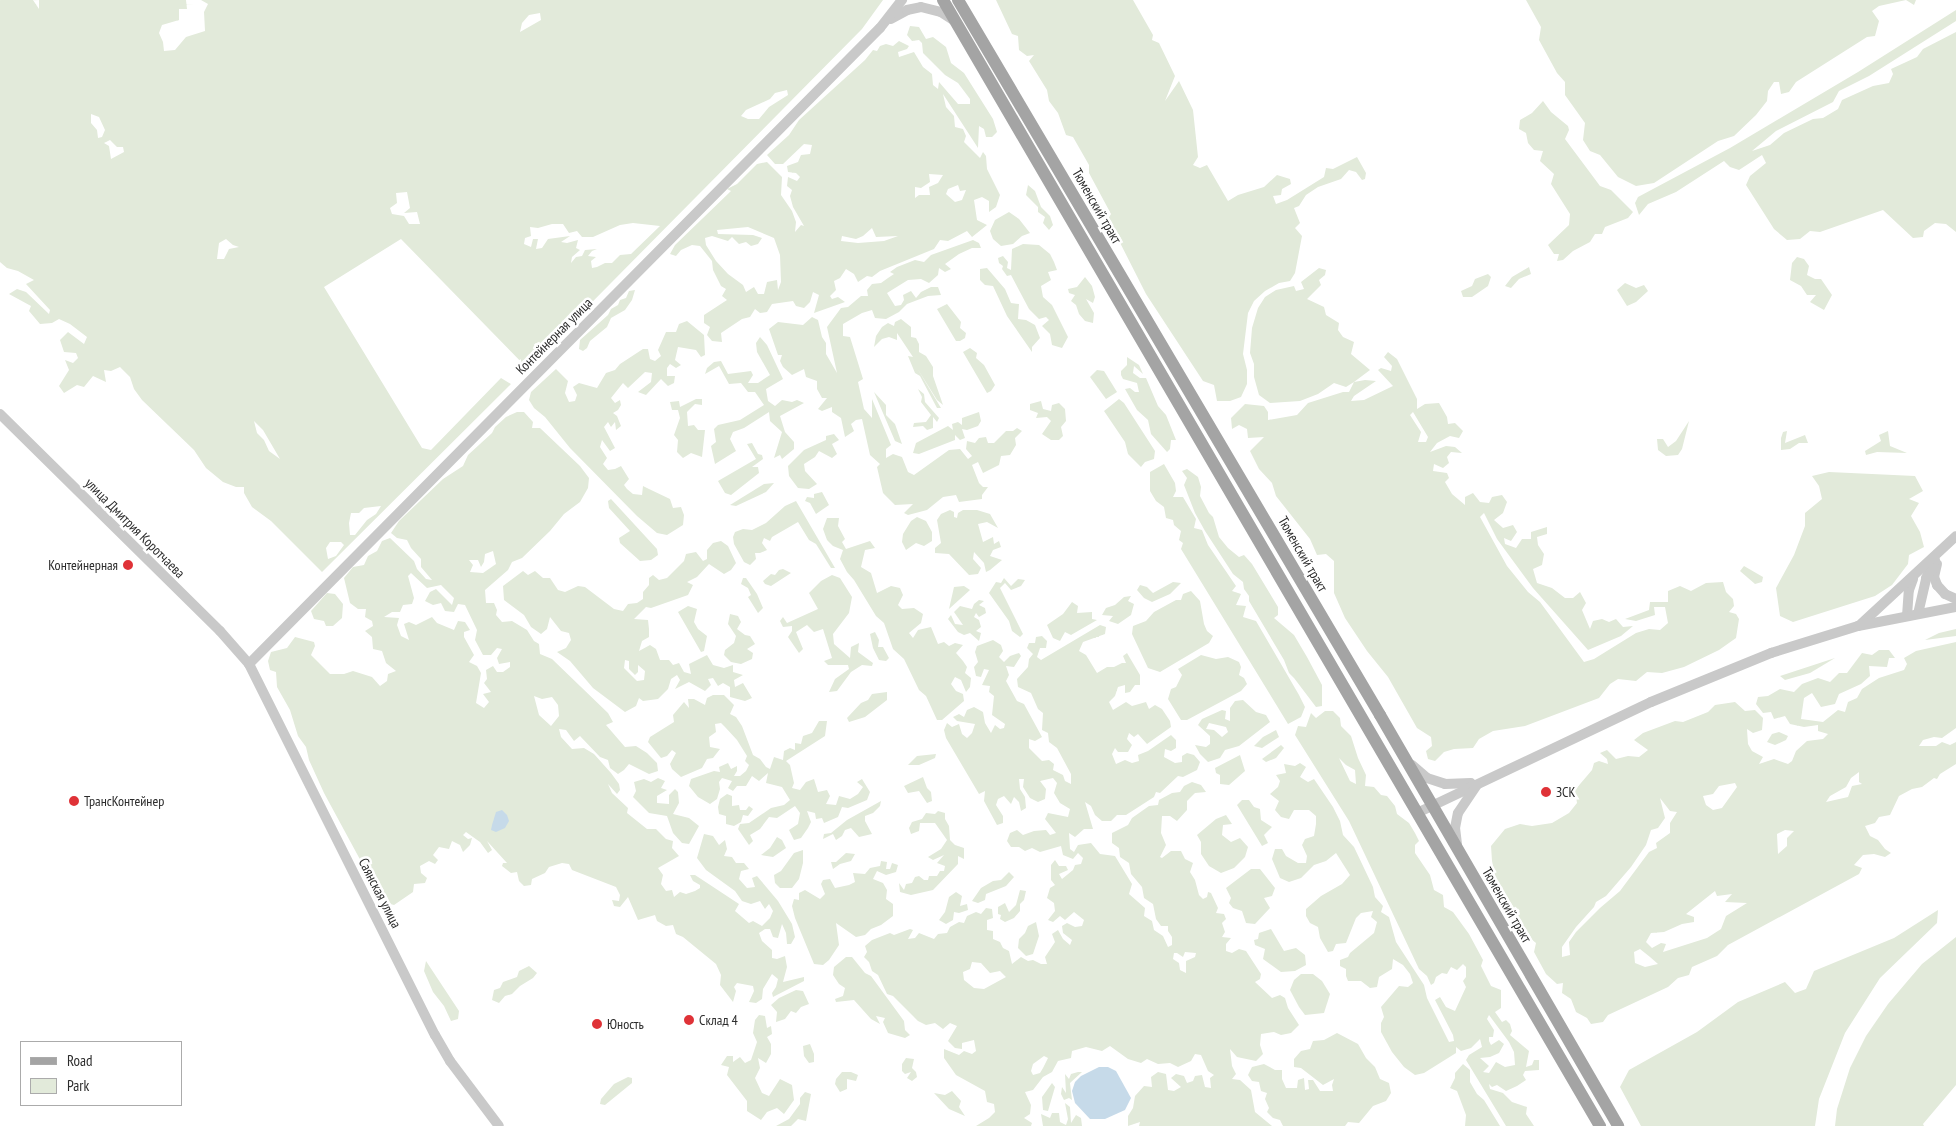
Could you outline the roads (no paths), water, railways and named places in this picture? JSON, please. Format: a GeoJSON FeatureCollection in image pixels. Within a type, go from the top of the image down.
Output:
{"type":"FeatureCollection","features":[{"type":"Feature","properties":{"kind":"main road","name":"Тюменский тракт"},"geometry":{"type":"LineString","coordinates":[[943,0],[1600,1126]]}},
{"type":"Feature","properties":{"kind":"main road","name":"Тюменский тракт"},"geometry":{"type":"LineString","coordinates":[[958,0],[1404,756],[1618,1126]]}},
{"type":"Feature","properties":{"kind":"street","name":"Контейнерная улица"},"geometry":{"type":"LineString","coordinates":[[249,664],[880,28],[902,0]]}},
{"type":"Feature","properties":{"kind":"street","name":"Контейнерная улица"},"geometry":{"type":"LineString","coordinates":[[880,28],[907,10],[921,7],[940,12],[956,22]]}},
{"type":"Feature","properties":{"kind":"street","name":"улица Дмитрия Коротчаева"},"geometry":{"type":"LineString","coordinates":[[0,414],[230,641],[249,664]]}},
{"type":"Feature","properties":{"kind":"street"},"geometry":{"type":"LineString","coordinates":[[1858,626],[1915,576],[1953,539]]}},
{"type":"Feature","properties":{"kind":"street"},"geometry":{"type":"LineString","coordinates":[[1953,539],[1936,565],[1934,577],[1940,589],[1956,599]]}},
{"type":"Feature","properties":{"kind":"street"},"geometry":{"type":"LineString","coordinates":[[1918,614],[1929,570],[1953,539]]}},
{"type":"Feature","properties":{"kind":"street"},"geometry":{"type":"LineString","coordinates":[[1907,616],[1909,590],[1915,576]]}},
{"type":"Feature","properties":{"kind":"street"},"geometry":{"type":"LineString","coordinates":[[1417,813],[1687,686],[1771,653],[1858,626],[1956,607]]}},
{"type":"Feature","properties":{"kind":"street","name":"Саянская улица"},"geometry":{"type":"LineString","coordinates":[[249,664],[435,1035],[450,1061],[499,1126]]}},
{"type":"Feature","properties":{"kind":"street"},"geometry":{"type":"LineString","coordinates":[[1404,756],[1420,773],[1436,782],[1461,785],[1480,782]]}},
{"type":"Feature","properties":{"kind":"street"},"geometry":{"type":"LineString","coordinates":[[1459,853],[1455,836],[1458,813],[1480,782]]}},
{"type":"Feature","properties":{"kind":"water"},"geometry":{"type":"Polygon","coordinates":[[[502,810],[507,815],[509,821],[505,828],[496,832],[491,830],[496,812],[502,810]]]}},
{"type":"Feature","properties":{"kind":"water"},"geometry":{"type":"Polygon","coordinates":[[[1099,1067],[1108,1067],[1116,1071],[1131,1098],[1125,1110],[1105,1119],[1090,1119],[1075,1103],[1072,1091],[1075,1082],[1081,1076],[1099,1067]]]}},
{"type":"Feature","properties":{"kind":"place","name":"Контейнерная"},"geometry":{"type":"Point","coordinates":[128,565]}},
{"type":"Feature","properties":{"kind":"place","name":"ЗСК"},"geometry":{"type":"Point","coordinates":[1546,792]}},
{"type":"Feature","properties":{"kind":"place","name":"ТрансКонтейнер"},"geometry":{"type":"Point","coordinates":[74,801]}},
{"type":"Feature","properties":{"kind":"place","name":"Склад 4"},"geometry":{"type":"Point","coordinates":[689,1020]}},
{"type":"Feature","properties":{"kind":"place","name":"Юность"},"geometry":{"type":"Point","coordinates":[597,1024]}}]}
